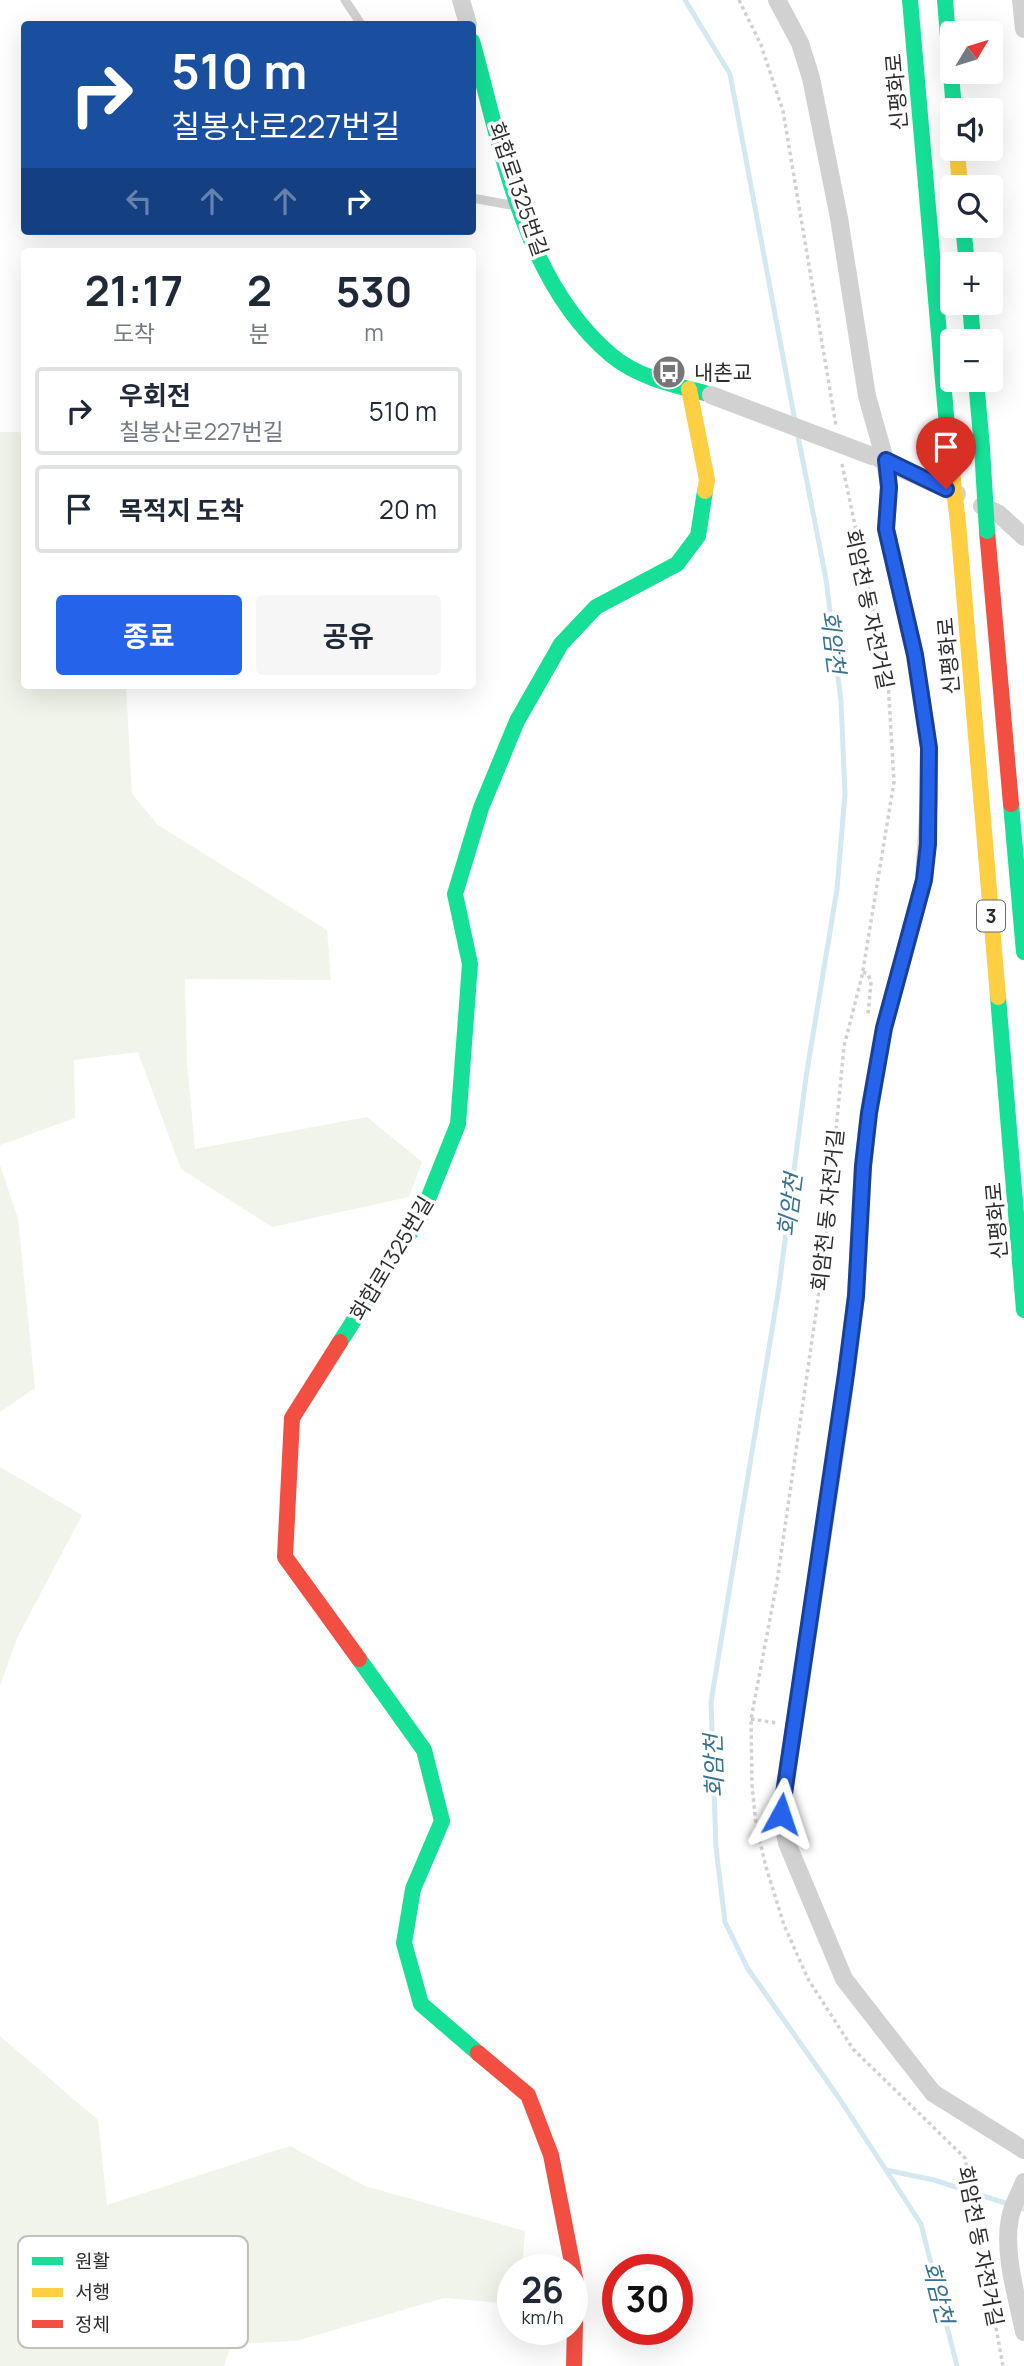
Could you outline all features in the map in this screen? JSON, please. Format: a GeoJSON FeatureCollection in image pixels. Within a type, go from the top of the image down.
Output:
{"type":"FeatureCollection","features":[{"type":"Feature","properties":{"kind":"main road","name":"신평화로"},"geometry":{"type":"LineString","coordinates":[[909,0],[958,523],[1024,1310]]}},
{"type":"Feature","properties":{"kind":"main road"},"geometry":{"type":"LineString","coordinates":[[945,0],[953,98]]}},
{"type":"Feature","properties":{"kind":"main road","name":"화합로1325번길"},"geometry":{"type":"LineString","coordinates":[[476,55],[521,207],[552,280],[586,330],[613,356],[654,379],[689,389],[707,480],[698,536],[677,564],[596,607],[561,644],[517,721],[481,808],[455,894],[470,964],[458,1124],[422,1214],[292,1418],[285,1557],[425,1749],[442,1821],[413,1889],[404,1943],[421,2004],[528,2095],[551,2155],[576,2283],[574,2366]]}},
{"type":"Feature","properties":{"kind":"main road"},"geometry":{"type":"LineString","coordinates":[[689,389],[711,395]]}},
{"type":"Feature","properties":{"kind":"main road","name":"3"},"geometry":{"type":"LineString","coordinates":[[977,392],[1024,952]]}},
{"type":"Feature","properties":{"kind":"street"},"geometry":{"type":"LineString","coordinates":[[461,0],[467,21]]}},
{"type":"Feature","properties":{"kind":"street"},"geometry":{"type":"LineString","coordinates":[[777,0],[800,43],[811,78],[839,218],[867,396],[879,458],[889,487],[886,529],[915,655],[929,748],[928,844],[924,880],[884,1028],[869,1113],[863,1166],[856,1296],[783,1784],[783,1824],[787,1843],[844,1979],[933,2092],[1024,2150]]}},
{"type":"Feature","properties":{"kind":"street"},"geometry":{"type":"LineString","coordinates":[[1021,0],[1024,29]]}},
{"type":"Feature","properties":{"kind":"street"},"geometry":{"type":"LineString","coordinates":[[711,395],[879,458],[999,514],[1024,537]]}},
{"type":"Feature","properties":{"kind":"street"},"geometry":{"type":"LineString","coordinates":[[1024,2182],[1010,2217],[1011,2259],[1024,2332]]}},
{"type":"Feature","properties":{"kind":"lane"},"geometry":{"type":"LineString","coordinates":[[346,0],[359,21]]}},
{"type":"Feature","properties":{"kind":"lane"},"geometry":{"type":"LineString","coordinates":[[476,199],[521,207]]}},
{"type":"Feature","properties":{"kind":"path"},"geometry":{"type":"LineString","coordinates":[[738,0],[761,45],[783,111],[838,437]]}},
{"type":"Feature","properties":{"kind":"path","name":"회암천 동 자전거길"},"geometry":{"type":"LineString","coordinates":[[840,450],[851,517],[888,681],[894,782],[862,976],[844,1046],[824,1257],[776,1582],[751,1719],[752,1785],[756,1825],[784,1925],[807,1979],[853,2049],[965,2158],[1003,2366]]}},
{"type":"Feature","properties":{"kind":"path"},"geometry":{"type":"LineString","coordinates":[[751,1719],[792,1726]]}},
{"type":"Feature","properties":{"kind":"shaded area"},"geometry":{"type":"Polygon","coordinates":[[[0,432],[20,432],[21,689],[126,689],[132,794],[158,825],[327,930],[331,980],[185,979],[187,1063],[195,1149],[367,1117],[422,1162],[409,1197],[272,1227],[181,1169],[138,1052],[74,1060],[75,1118],[0,1145],[0,432]]]}},
{"type":"Feature","properties":{"kind":"shaded area"},"geometry":{"type":"Polygon","coordinates":[[[0,1165],[18,1219],[35,1388],[0,1412],[0,1165]]]}},
{"type":"Feature","properties":{"kind":"shaded area"},"geometry":{"type":"Polygon","coordinates":[[[0,1467],[82,1515],[17,1638],[0,1686],[0,1467]]]}},
{"type":"Feature","properties":{"kind":"shaded area"},"geometry":{"type":"Polygon","coordinates":[[[0,2036],[98,2120],[107,2205],[290,2146],[365,2186],[525,2231],[523,2254],[497,2254],[497,2303],[444,2298],[296,2341],[248,2343],[248,2236],[18,2236],[18,2348],[230,2348],[224,2366],[0,2366],[0,2036]]]}},
{"type":"Feature","properties":{"kind":"waterway","name":"회암천"},"geometry":{"type":"LineString","coordinates":[[685,0],[730,74],[795,421]]}},
{"type":"Feature","properties":{"kind":"waterway","name":"회암천"},"geometry":{"type":"LineString","coordinates":[[797,431],[826,579],[841,701],[845,794],[837,889],[806,1077],[779,1287],[711,1702],[716,1848],[725,1922],[748,1969],[839,2098],[921,2224],[957,2366]]}},
{"type":"Feature","properties":{"kind":"waterway"},"geometry":{"type":"LineString","coordinates":[[886,2170],[934,2180],[1024,2209]]}},
{"type":"Feature","properties":{"kind":"traffic: fast"},"geometry":{"type":"LineString","coordinates":[[910,0],[948,438]]}},
{"type":"Feature","properties":{"kind":"traffic: fast"},"geometry":{"type":"LineString","coordinates":[[945,0],[953,98]]}},
{"type":"Feature","properties":{"kind":"traffic: fast"},"geometry":{"type":"LineString","coordinates":[[476,56],[519,210],[556,289],[581,324],[621,363],[656,379],[705,393]]}},
{"type":"Feature","properties":{"kind":"traffic: fast"},"geometry":{"type":"LineString","coordinates":[[964,238],[966,252]]}},
{"type":"Feature","properties":{"kind":"traffic: fast"},"geometry":{"type":"LineString","coordinates":[[971,315],[972,329]]}},
{"type":"Feature","properties":{"kind":"traffic: fast"},"geometry":{"type":"LineString","coordinates":[[977,392],[982,448]]}},
{"type":"Feature","properties":{"kind":"traffic: fast"},"geometry":{"type":"LineString","coordinates":[[982,448],[987,531]]}},
{"type":"Feature","properties":{"kind":"traffic: fast"},"geometry":{"type":"LineString","coordinates":[[340,1342],[422,1214],[458,1124],[470,964],[455,894],[481,808],[517,721],[561,644],[596,607],[677,564],[698,536],[705,491]]}},
{"type":"Feature","properties":{"kind":"traffic: fast"},"geometry":{"type":"LineString","coordinates":[[1011,804],[1024,952]]}},
{"type":"Feature","properties":{"kind":"traffic: fast"},"geometry":{"type":"LineString","coordinates":[[998,997],[1024,1310]]}},
{"type":"Feature","properties":{"kind":"traffic: fast"},"geometry":{"type":"LineString","coordinates":[[359,1659],[424,1750],[442,1821],[413,1889],[404,1943],[421,2004],[478,2053]]}},
{"type":"Feature","properties":{"kind":"traffic: slow"},"geometry":{"type":"LineString","coordinates":[[958,161],[959,175]]}},
{"type":"Feature","properties":{"kind":"traffic: slow"},"geometry":{"type":"LineString","coordinates":[[689,389],[707,480],[705,491]]}},
{"type":"Feature","properties":{"kind":"traffic: slow"},"geometry":{"type":"LineString","coordinates":[[948,438],[958,523]]}},
{"type":"Feature","properties":{"kind":"traffic: slow"},"geometry":{"type":"LineString","coordinates":[[958,523],[998,997]]}},
{"type":"Feature","properties":{"kind":"traffic: jam"},"geometry":{"type":"LineString","coordinates":[[987,531],[1011,804]]}},
{"type":"Feature","properties":{"kind":"traffic: jam"},"geometry":{"type":"LineString","coordinates":[[340,1342],[292,1418],[285,1557],[359,1659]]}},
{"type":"Feature","properties":{"kind":"traffic: jam"},"geometry":{"type":"LineString","coordinates":[[478,2053],[528,2095],[551,2155],[576,2283],[574,2366]]}},
{"type":"Feature","properties":{"kind":"place","name":"내촌교"},"geometry":{"type":"Point","coordinates":[669,372]}},
{"type":"Feature","properties":{"kind":"route"},"geometry":{"type":"LineString","coordinates":[[781,1814],[783,1784],[830,1492],[856,1296],[863,1166],[869,1113],[884,1028],[924,880],[928,844],[929,748],[915,655],[886,529],[889,487],[886,460],[946,489]]}}]}
